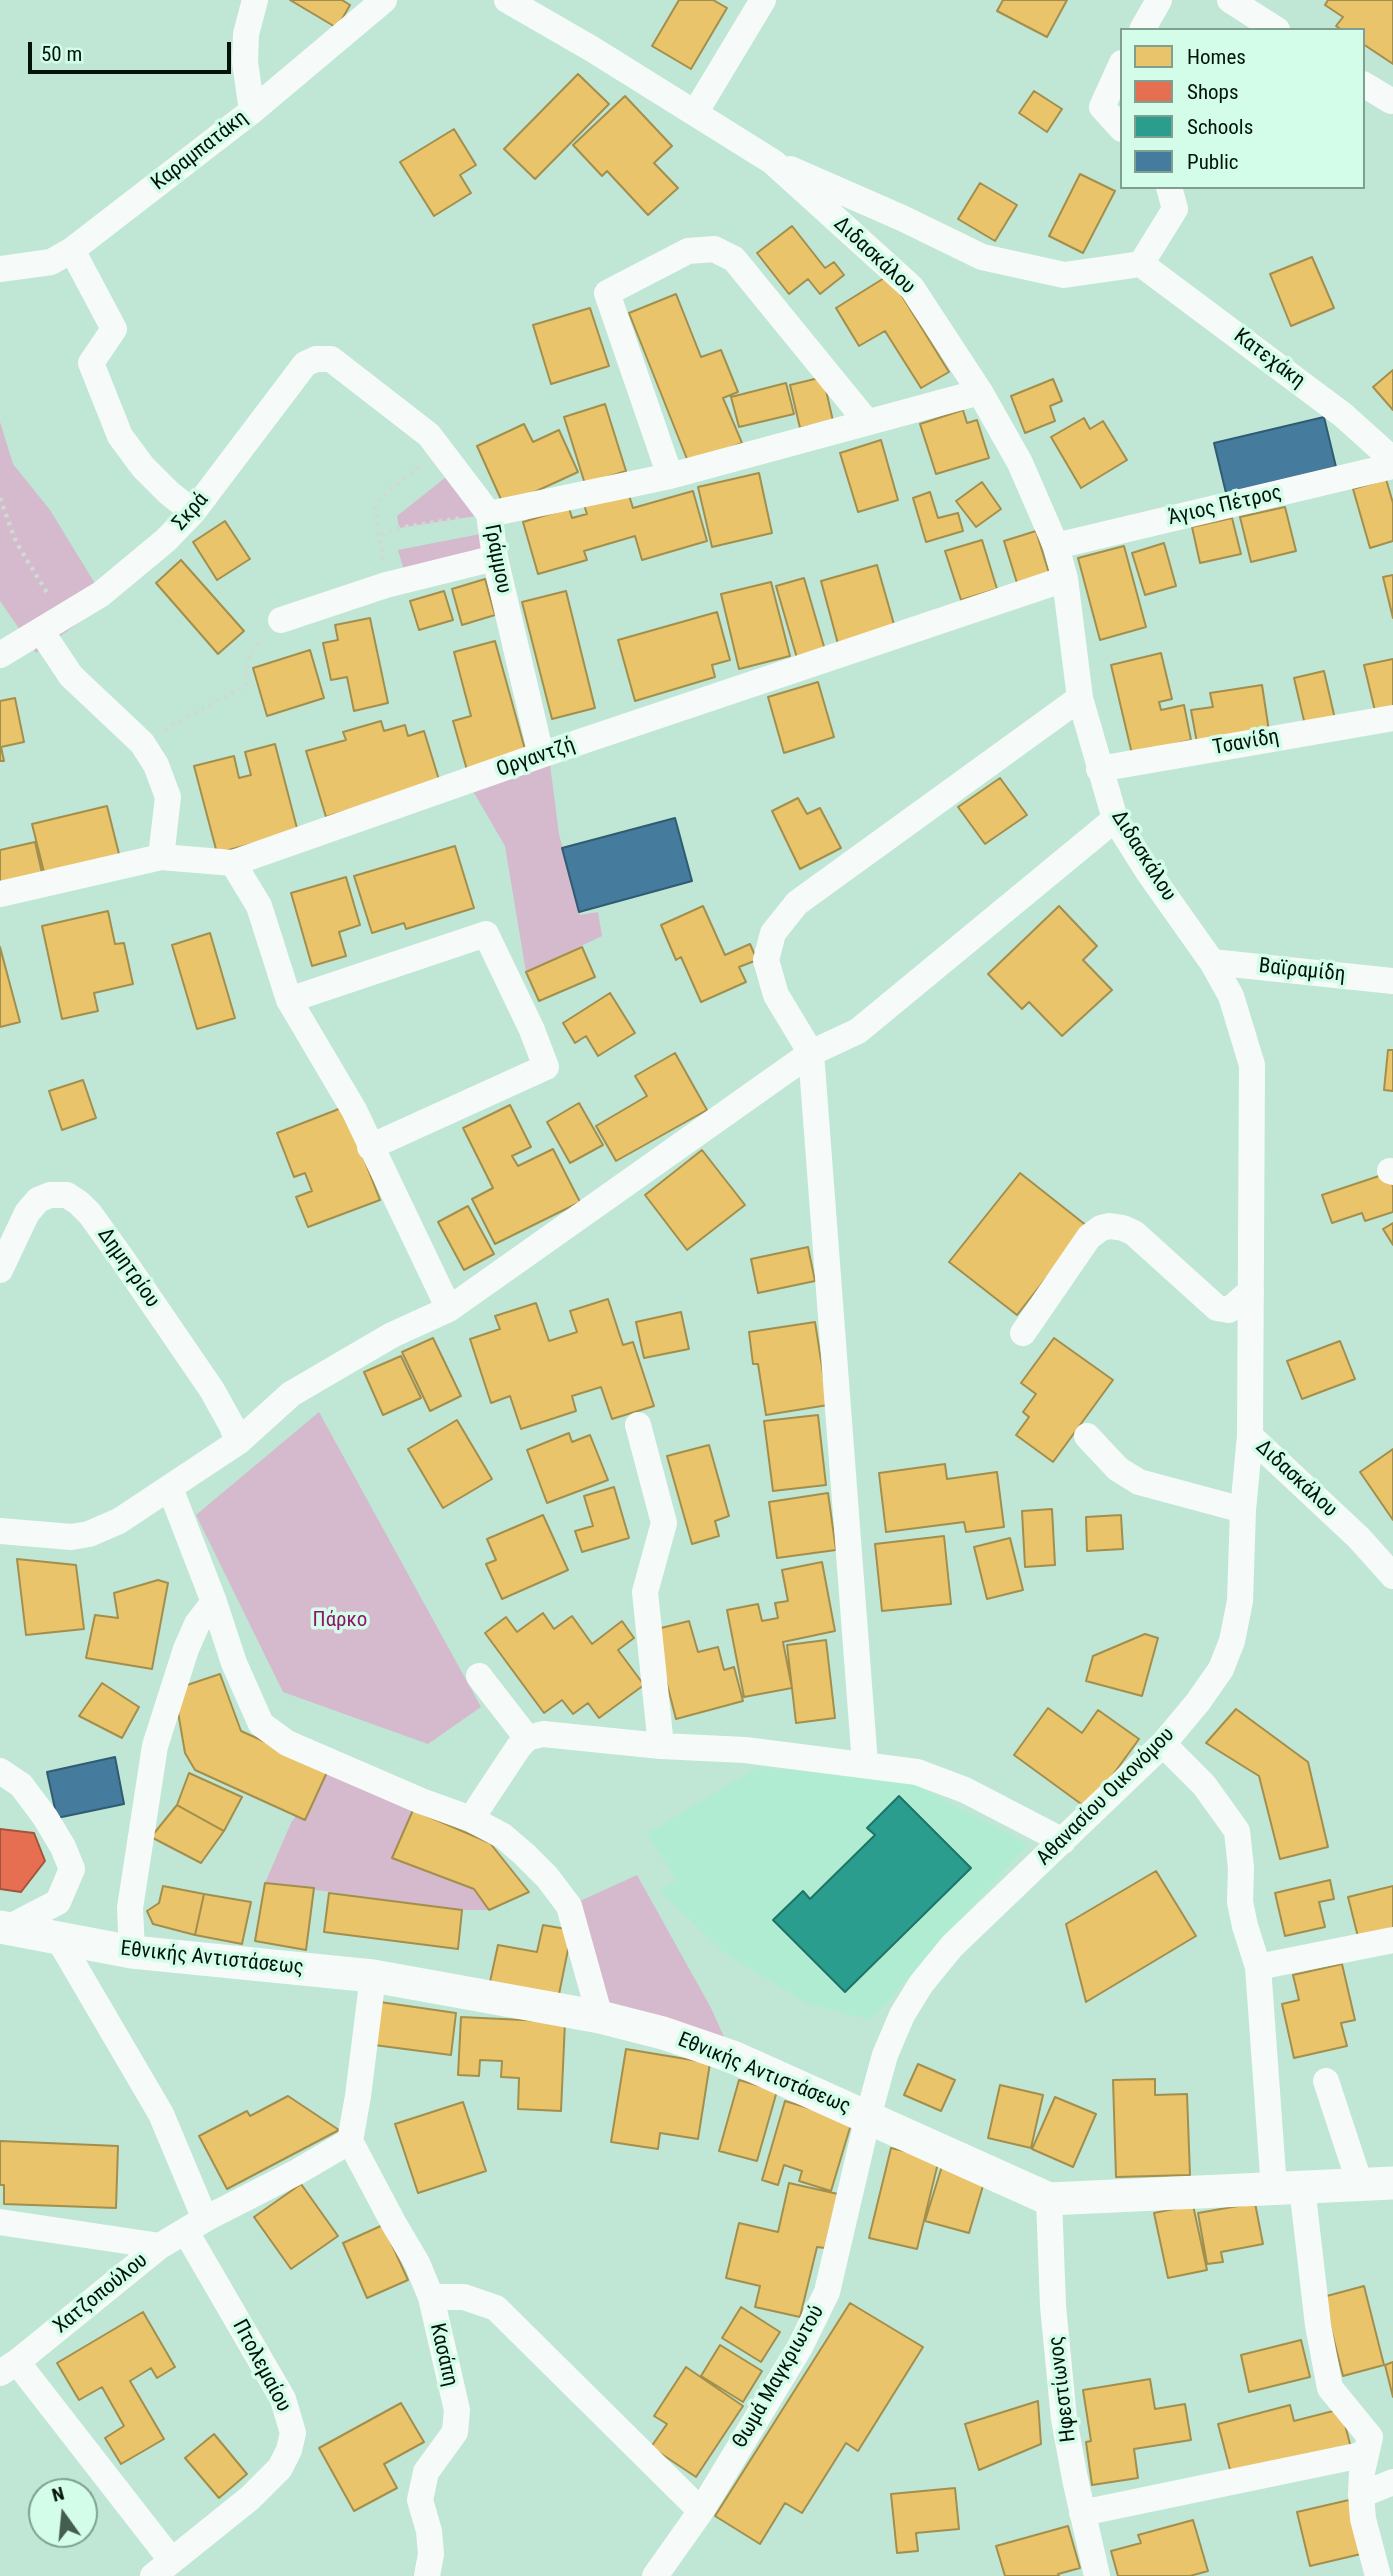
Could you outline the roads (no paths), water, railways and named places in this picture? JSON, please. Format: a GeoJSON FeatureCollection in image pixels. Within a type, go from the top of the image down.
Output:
{"type":"FeatureCollection","features":[{"type":"Feature","properties":{"kind":"main road","name":"Εθνικής Αντιστάσεως"},"geometry":{"type":"LineString","coordinates":[[4,1928],[132,1952],[373,1976],[600,2017],[663,2033],[733,2057],[1049,2199],[1393,2183]]}},
{"type":"Feature","properties":{"kind":"street"},"geometry":{"type":"LineString","coordinates":[[252,111],[245,62],[246,34],[255,0]]}},
{"type":"Feature","properties":{"kind":"street","name":"Καραμπατάκη"},"geometry":{"type":"LineString","coordinates":[[0,269],[51,262],[72,250],[252,111],[384,0]]}},
{"type":"Feature","properties":{"kind":"street","name":"Διδασκάλου"},"geometry":{"type":"LineString","coordinates":[[506,0],[773,162],[902,218],[982,257],[1064,275],[1141,264]]}},
{"type":"Feature","properties":{"kind":"street"},"geometry":{"type":"LineString","coordinates":[[695,113],[763,0]]}},
{"type":"Feature","properties":{"kind":"street"},"geometry":{"type":"LineString","coordinates":[[1143,28],[1159,0]]}},
{"type":"Feature","properties":{"kind":"street"},"geometry":{"type":"LineString","coordinates":[[1230,0],[1274,28]]}},
{"type":"Feature","properties":{"kind":"street"},"geometry":{"type":"LineString","coordinates":[[1120,67],[1102,107],[1120,128]]}},
{"type":"Feature","properties":{"kind":"street"},"geometry":{"type":"LineString","coordinates":[[1365,85],[1391,101]]}},
{"type":"Feature","properties":{"kind":"street","name":"Διδασκάλου"},"geometry":{"type":"LineString","coordinates":[[773,162],[912,288],[980,393],[1020,463],[1056,546],[1065,579],[1080,698],[1115,819],[1149,873],[1212,962],[1231,996],[1252,1065],[1250,1436],[1359,1538],[1393,1576]]}},
{"type":"Feature","properties":{"kind":"street"},"geometry":{"type":"LineString","coordinates":[[1141,264],[1175,208],[1170,189]]}},
{"type":"Feature","properties":{"kind":"street"},"geometry":{"type":"LineString","coordinates":[[670,476],[607,293],[688,251],[715,249],[734,259],[867,422]]}},
{"type":"Feature","properties":{"kind":"street"},"geometry":{"type":"LineString","coordinates":[[72,250],[114,329],[90,363],[120,436],[143,467],[193,512]]}},
{"type":"Feature","properties":{"kind":"street","name":"Κατεχάκη"},"geometry":{"type":"LineString","coordinates":[[1141,264],[1343,415],[1393,460]]}},
{"type":"Feature","properties":{"kind":"street","name":"Σκρά"},"geometry":{"type":"LineString","coordinates":[[0,655],[101,594],[166,540],[193,512],[305,364],[316,359],[331,359],[352,373]]}},
{"type":"Feature","properties":{"kind":"street","name":"Γράμμου"},"geometry":{"type":"LineString","coordinates":[[352,373],[429,435],[489,514],[495,558],[541,755]]}},
{"type":"Feature","properties":{"kind":"street"},"geometry":{"type":"LineString","coordinates":[[489,514],[670,476],[980,393]]}},
{"type":"Feature","properties":{"kind":"street","name":"Άγιος Πέτρος"},"geometry":{"type":"LineString","coordinates":[[1056,546],[1393,466]]}},
{"type":"Feature","properties":{"kind":"street"},"geometry":{"type":"LineString","coordinates":[[281,620],[386,585],[495,558]]}},
{"type":"Feature","properties":{"kind":"street","name":"Οργαντζή"},"geometry":{"type":"LineString","coordinates":[[0,894],[161,857],[233,863],[541,755],[1065,579]]}},
{"type":"Feature","properties":{"kind":"street"},"geometry":{"type":"LineString","coordinates":[[52,624],[71,676],[142,743],[156,765],[168,797],[161,857]]}},
{"type":"Feature","properties":{"kind":"street"},"geometry":{"type":"LineString","coordinates":[[865,1764],[811,1053],[776,995],[766,960],[773,933],[797,903],[1080,698]]}},
{"type":"Feature","properties":{"kind":"street","name":"Τσανίδη"},"geometry":{"type":"LineString","coordinates":[[1099,769],[1393,718]]}},
{"type":"Feature","properties":{"kind":"street"},"geometry":{"type":"LineString","coordinates":[[0,1531],[71,1537],[89,1534],[118,1521],[170,1488],[238,1443],[291,1394],[333,1367],[392,1335],[449,1309],[811,1053],[858,1031],[1115,819]]}},
{"type":"Feature","properties":{"kind":"street"},"geometry":{"type":"LineString","coordinates":[[233,863],[259,906],[289,1000],[354,1110],[449,1309]]}},
{"type":"Feature","properties":{"kind":"street"},"geometry":{"type":"LineString","coordinates":[[289,1000],[486,934],[532,1030],[546,1067],[370,1147]]}},
{"type":"Feature","properties":{"kind":"street","name":"Βαϊραμίδη"},"geometry":{"type":"LineString","coordinates":[[1212,962],[1393,981]]}},
{"type":"Feature","properties":{"kind":"street","name":"Δημητρίου"},"geometry":{"type":"LineString","coordinates":[[0,1270],[27,1213],[38,1200],[50,1195],[67,1195],[79,1203],[98,1225],[212,1390],[232,1426],[238,1443]]}},
{"type":"Feature","properties":{"kind":"street"},"geometry":{"type":"LineString","coordinates":[[1023,1333],[1089,1237],[1101,1228],[1110,1226],[1134,1233],[1217,1308],[1229,1310],[1251,1291]]}},
{"type":"Feature","properties":{"kind":"street"},"geometry":{"type":"LineString","coordinates":[[638,1425],[664,1523],[645,1592],[661,1746]]}},
{"type":"Feature","properties":{"kind":"street"},"geometry":{"type":"LineString","coordinates":[[1087,1436],[1118,1469],[1139,1482],[1243,1510]]}},
{"type":"Feature","properties":{"kind":"street","name":"Αθανασίου Οικονόμου"},"geometry":{"type":"LineString","coordinates":[[868,2117],[885,2055],[902,2015],[921,1984],[952,1946],[1163,1744],[1221,1669],[1233,1641],[1240,1601],[1243,1510],[1250,1436]]}},
{"type":"Feature","properties":{"kind":"street"},"geometry":{"type":"LineString","coordinates":[[170,1488],[214,1602],[234,1663],[261,1724],[287,1743],[421,1801],[471,1819],[503,1836],[524,1854],[569,1906],[600,2017]]}},
{"type":"Feature","properties":{"kind":"street"},"geometry":{"type":"LineString","coordinates":[[132,1952],[130,1908],[155,1746],[186,1649],[197,1624],[214,1602]]}},
{"type":"Feature","properties":{"kind":"street"},"geometry":{"type":"LineString","coordinates":[[479,1676],[527,1738]]}},
{"type":"Feature","properties":{"kind":"street"},"geometry":{"type":"LineString","coordinates":[[471,1819],[527,1738],[543,1734],[745,1751],[917,1772],[965,1790],[1063,1841]]}},
{"type":"Feature","properties":{"kind":"street"},"geometry":{"type":"LineString","coordinates":[[1163,1744],[1204,1785],[1237,1831],[1241,1868],[1240,1902],[1258,1967],[1288,2188],[1330,2388],[1370,2437],[1361,2495],[1363,2519],[1378,2576]]}},
{"type":"Feature","properties":{"kind":"street"},"geometry":{"type":"LineString","coordinates":[[0,1771],[21,1785],[45,1817],[64,1847],[72,1869],[58,1902],[4,1928]]}},
{"type":"Feature","properties":{"kind":"street","name":"Πτολεμαίου"},"geometry":{"type":"LineString","coordinates":[[58,1938],[161,2115],[196,2225],[283,2399],[293,2433],[289,2450],[280,2468],[250,2498],[162,2568]]}},
{"type":"Feature","properties":{"kind":"street"},"geometry":{"type":"LineString","coordinates":[[1258,1967],[1393,1940]]}},
{"type":"Feature","properties":{"kind":"street"},"geometry":{"type":"LineString","coordinates":[[196,2225],[350,2141],[373,1976]]}},
{"type":"Feature","properties":{"kind":"street"},"geometry":{"type":"LineString","coordinates":[[1326,2081],[1360,2184]]}},
{"type":"Feature","properties":{"kind":"street","name":"Θωμά Μαγκριωτού"},"geometry":{"type":"LineString","coordinates":[[655,2576],[701,2511],[800,2347],[827,2292],[868,2117]]}},
{"type":"Feature","properties":{"kind":"street","name":"Κασάπη"},"geometry":{"type":"LineString","coordinates":[[350,2141],[417,2263],[430,2297],[457,2410],[457,2423],[447,2445],[426,2472],[420,2500],[429,2531],[431,2554],[427,2576]]}},
{"type":"Feature","properties":{"kind":"street","name":"Ηφεστίωνος"},"geometry":{"type":"LineString","coordinates":[[1049,2199],[1053,2306],[1064,2419],[1097,2576]]}},
{"type":"Feature","properties":{"kind":"street"},"geometry":{"type":"LineString","coordinates":[[0,2222],[160,2246]]}},
{"type":"Feature","properties":{"kind":"street","name":"Χατζοπούλου"},"geometry":{"type":"LineString","coordinates":[[9,2367],[160,2246],[196,2225]]}},
{"type":"Feature","properties":{"kind":"street"},"geometry":{"type":"LineString","coordinates":[[430,2297],[464,2297],[496,2308],[701,2511]]}},
{"type":"Feature","properties":{"kind":"street"},"geometry":{"type":"LineString","coordinates":[[9,2367],[162,2568]]}},
{"type":"Feature","properties":{"kind":"street"},"geometry":{"type":"LineString","coordinates":[[1082,2513],[1366,2454]]}},
{"type":"Feature","properties":{"kind":"street"},"geometry":{"type":"LineString","coordinates":[[1361,2495],[1393,2482]]}},
{"type":"Feature","properties":{"kind":"park label","name":"Πάρκο"},"geometry":{"type":"Point","coordinates":[340,1621]}}]}
